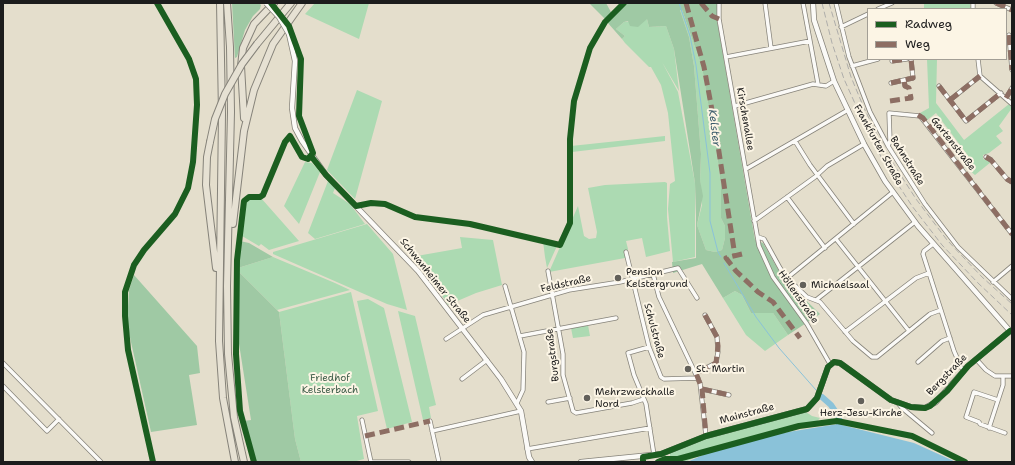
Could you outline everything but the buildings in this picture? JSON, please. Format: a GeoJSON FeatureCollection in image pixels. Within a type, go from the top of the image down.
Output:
{"type":"FeatureCollection","features":[{"type":"Feature","properties":{"kind":"highway"},"geometry":{"type":"LineString","coordinates":[[219,3],[221,22],[222,114],[218,286],[220,367],[228,428],[236,462]]}},
{"type":"Feature","properties":{"kind":"highway"},"geometry":{"type":"LineString","coordinates":[[227,3],[231,98],[228,354],[234,417],[244,462]]}},
{"type":"Feature","properties":{"kind":"highway"},"geometry":{"type":"LineString","coordinates":[[244,132],[241,66],[243,48],[254,24],[274,3]]}},
{"type":"Feature","properties":{"kind":"highway"},"geometry":{"type":"LineString","coordinates":[[218,286],[207,203],[206,171],[215,119],[225,94],[242,64],[291,3]]}},
{"type":"Feature","properties":{"kind":"highway"},"geometry":{"type":"LineString","coordinates":[[228,253],[244,132],[254,90],[264,62],[282,29],[302,3]]}},
{"type":"Feature","properties":{"kind":"street","name":"Schwanheimer Straße"},"geometry":{"type":"LineString","coordinates":[[266,3],[279,17],[289,34],[295,61],[292,108],[295,128],[302,141],[326,175],[418,271],[487,360],[517,403],[532,462]]}},
{"type":"Feature","properties":{"kind":"street","name":"Kirschenallee"},"geometry":{"type":"LineString","coordinates":[[719,3],[719,19],[758,237]]}},
{"type":"Feature","properties":{"kind":"street"},"geometry":{"type":"LineString","coordinates":[[765,3],[771,48]]}},
{"type":"Feature","properties":{"kind":"street"},"geometry":{"type":"LineString","coordinates":[[803,3],[818,84]]}},
{"type":"Feature","properties":{"kind":"street","name":"Bahnstraße"},"geometry":{"type":"LineString","coordinates":[[836,3],[852,66],[870,112],[888,146],[908,179],[958,248],[1012,299]]}},
{"type":"Feature","properties":{"kind":"street"},"geometry":{"type":"LineString","coordinates":[[880,8],[892,3]]}},
{"type":"Feature","properties":{"kind":"street"},"geometry":{"type":"LineString","coordinates":[[996,3],[1012,10]]}},
{"type":"Feature","properties":{"kind":"street","name":"Frankfurter Straße"},"geometry":{"type":"LineString","coordinates":[[813,5],[815,25],[834,81],[864,144],[893,192],[933,244],[1011,332]]}},
{"type":"Feature","properties":{"kind":"street"},"geometry":{"type":"LineString","coordinates":[[841,27],[867,14]]}},
{"type":"Feature","properties":{"kind":"street"},"geometry":{"type":"LineString","coordinates":[[1009,35],[1012,70]]}},
{"type":"Feature","properties":{"kind":"street"},"geometry":{"type":"LineString","coordinates":[[726,57],[810,41]]}},
{"type":"Feature","properties":{"kind":"street"},"geometry":{"type":"LineString","coordinates":[[852,66],[874,60]]}},
{"type":"Feature","properties":{"kind":"street"},"geometry":{"type":"LineString","coordinates":[[892,62],[902,60]]}},
{"type":"Feature","properties":{"kind":"street"},"geometry":{"type":"LineString","coordinates":[[891,83],[914,76],[911,60]]}},
{"type":"Feature","properties":{"kind":"street"},"geometry":{"type":"LineString","coordinates":[[978,60],[980,76],[1012,104]]}},
{"type":"Feature","properties":{"kind":"street"},"geometry":{"type":"LineString","coordinates":[[950,100],[980,76]]}},
{"type":"Feature","properties":{"kind":"street"},"geometry":{"type":"LineString","coordinates":[[904,80],[905,86]]}},
{"type":"Feature","properties":{"kind":"street"},"geometry":{"type":"LineString","coordinates":[[735,106],[813,84],[826,86],[834,81]]}},
{"type":"Feature","properties":{"kind":"street"},"geometry":{"type":"LineString","coordinates":[[939,86],[966,121],[1001,93]]}},
{"type":"Feature","properties":{"kind":"street"},"geometry":{"type":"LineString","coordinates":[[1006,98],[1012,88]]}},
{"type":"Feature","properties":{"kind":"street"},"geometry":{"type":"LineString","coordinates":[[746,169],[848,110]]}},
{"type":"Feature","properties":{"kind":"street","name":"Gartenstraße"},"geometry":{"type":"LineString","coordinates":[[888,146],[890,141],[890,113],[918,115],[926,123],[1012,234]]}},
{"type":"Feature","properties":{"kind":"street"},"geometry":{"type":"LineString","coordinates":[[795,141],[854,224]]}},
{"type":"Feature","properties":{"kind":"street"},"geometry":{"type":"LineString","coordinates":[[754,221],[818,175],[827,166],[864,144]]}},
{"type":"Feature","properties":{"kind":"street"},"geometry":{"type":"LineString","coordinates":[[986,157],[991,160],[1006,179],[1012,182]]}},
{"type":"Feature","properties":{"kind":"street"},"geometry":{"type":"LineString","coordinates":[[787,278],[893,192]]}},
{"type":"Feature","properties":{"kind":"street"},"geometry":{"type":"LineString","coordinates":[[787,197],[825,248]]}},
{"type":"Feature","properties":{"kind":"street"},"geometry":{"type":"LineString","coordinates":[[816,300],[915,222]]}},
{"type":"Feature","properties":{"kind":"street"},"geometry":{"type":"LineString","coordinates":[[758,237],[764,239],[787,278],[807,297],[824,305],[853,341],[875,358],[930,314],[941,310]]}},
{"type":"Feature","properties":{"kind":"street","name":"Höllenstraße"},"geometry":{"type":"LineString","coordinates":[[758,237],[762,253],[770,271],[807,324],[830,364]]}},
{"type":"Feature","properties":{"kind":"street"},"geometry":{"type":"LineString","coordinates":[[836,239],[909,331]]}},
{"type":"Feature","properties":{"kind":"street"},"geometry":{"type":"LineString","coordinates":[[933,244],[923,252],[950,338],[964,371]]}},
{"type":"Feature","properties":{"kind":"street","name":"Schulstraße"},"geometry":{"type":"LineString","coordinates":[[626,252],[654,364],[662,378],[698,378]]}},
{"type":"Feature","properties":{"kind":"street"},"geometry":{"type":"LineString","coordinates":[[993,282],[1012,266]]}},
{"type":"Feature","properties":{"kind":"street","name":"Feldstraße"},"geometry":{"type":"LineString","coordinates":[[446,339],[462,327],[483,315],[551,295],[678,268],[697,298]]}},
{"type":"Feature","properties":{"kind":"street","name":"Burgstraße"},"geometry":{"type":"LineString","coordinates":[[548,271],[551,295],[563,354],[563,375],[573,411],[576,413],[632,403],[644,399]]}},
{"type":"Feature","properties":{"kind":"street"},"geometry":{"type":"LineString","coordinates":[[846,332],[884,301],[916,278],[929,273]]}},
{"type":"Feature","properties":{"kind":"street"},"geometry":{"type":"LineString","coordinates":[[653,274],[659,297],[696,373],[702,389],[706,436]]}},
{"type":"Feature","properties":{"kind":"street"},"geometry":{"type":"LineString","coordinates":[[505,286],[524,352],[523,390],[517,403]]}},
{"type":"Feature","properties":{"kind":"street"},"geometry":{"type":"LineString","coordinates":[[696,373],[716,363],[718,341],[706,315]]}},
{"type":"Feature","properties":{"kind":"street"},"geometry":{"type":"LineString","coordinates":[[520,336],[558,327],[616,318]]}},
{"type":"Feature","properties":{"kind":"street","name":"Bergstraße"},"geometry":{"type":"LineString","coordinates":[[830,364],[834,362],[840,363],[897,402],[916,408],[930,406],[947,391],[976,359],[1011,332]]}},
{"type":"Feature","properties":{"kind":"street"},"geometry":{"type":"LineString","coordinates":[[918,362],[942,341],[950,338]]}},
{"type":"Feature","properties":{"kind":"street"},"geometry":{"type":"LineString","coordinates":[[649,347],[628,353],[634,375],[644,399],[654,455]]}},
{"type":"Feature","properties":{"kind":"street"},"geometry":{"type":"LineString","coordinates":[[976,359],[988,372],[995,376],[1012,376]]}},
{"type":"Feature","properties":{"kind":"street"},"geometry":{"type":"LineString","coordinates":[[462,379],[487,360]]}},
{"type":"Feature","properties":{"kind":"street"},"geometry":{"type":"LineString","coordinates":[[3,363],[101,462]]}},
{"type":"Feature","properties":{"kind":"street","name":"Mainstraße"},"geometry":{"type":"LineString","coordinates":[[581,462],[654,455],[706,436],[807,409],[817,398],[830,364]]}},
{"type":"Feature","properties":{"kind":"street"},"geometry":{"type":"LineString","coordinates":[[989,428],[998,400],[1003,377]]}},
{"type":"Feature","properties":{"kind":"street"},"geometry":{"type":"LineString","coordinates":[[3,386],[47,431],[59,420]]}},
{"type":"Feature","properties":{"kind":"street"},"geometry":{"type":"LineString","coordinates":[[702,389],[729,395]]}},
{"type":"Feature","properties":{"kind":"street"},"geometry":{"type":"LineString","coordinates":[[998,400],[973,393],[966,417],[989,428],[1004,433]]}},
{"type":"Feature","properties":{"kind":"street"},"geometry":{"type":"LineString","coordinates":[[548,402],[570,398]]}},
{"type":"Feature","properties":{"kind":"street"},"geometry":{"type":"LineString","coordinates":[[897,402],[932,433]]}},
{"type":"Feature","properties":{"kind":"street"},"geometry":{"type":"LineString","coordinates":[[432,431],[520,411]]}},
{"type":"Feature","properties":{"kind":"street"},"geometry":{"type":"LineString","coordinates":[[362,420],[371,462],[409,462]]}},
{"type":"Feature","properties":{"kind":"street"},"geometry":{"type":"LineString","coordinates":[[430,421],[439,462]]}},
{"type":"Feature","properties":{"kind":"street"},"geometry":{"type":"LineString","coordinates":[[528,449],[650,428]]}},
{"type":"Feature","properties":{"kind":"green space"},"geometry":{"type":"Polygon","coordinates":[[[232,3],[259,3],[261,5],[260,9],[253,16],[245,30],[237,57],[235,58],[232,3]]]}},
{"type":"Feature","properties":{"kind":"green space"},"geometry":{"type":"Polygon","coordinates":[[[315,3],[369,3],[359,39],[305,14],[315,3]]]}},
{"type":"Feature","properties":{"kind":"green space"},"geometry":{"type":"Polygon","coordinates":[[[589,3],[606,3],[612,14],[606,20],[589,3]]]}},
{"type":"Feature","properties":{"kind":"green space"},"geometry":{"type":"Polygon","coordinates":[[[628,3],[717,3],[717,20],[755,240],[763,243],[783,278],[820,314],[788,335],[773,313],[751,313],[742,295],[735,291],[723,298],[702,264],[673,273],[672,262],[696,258],[695,183],[674,49],[666,26],[649,27],[647,19],[638,27],[630,26],[628,21],[624,22],[616,29],[625,36],[622,39],[607,22],[628,3]],[[680,10],[689,37],[694,66],[701,154],[700,180],[703,196],[697,225],[706,250],[715,252],[722,250],[725,238],[725,226],[721,218],[719,168],[702,67],[682,10],[680,10]]]}},
{"type":"Feature","properties":{"kind":"green space"},"geometry":{"type":"Polygon","coordinates":[[[924,3],[970,4],[971,8],[924,8],[924,3]]]}},
{"type":"Feature","properties":{"kind":"green space"},"geometry":{"type":"Polygon","coordinates":[[[680,10],[682,10],[702,67],[719,168],[721,218],[725,226],[725,238],[722,250],[715,252],[706,250],[697,225],[702,205],[700,180],[701,154],[694,66],[689,37],[680,10]]]}},
{"type":"Feature","properties":{"kind":"green space"},"geometry":{"type":"Polygon","coordinates":[[[647,19],[649,27],[666,26],[674,49],[679,91],[662,62],[678,92],[695,183],[695,257],[673,262],[668,209],[670,184],[675,181],[668,113],[661,85],[651,67],[649,67],[625,43],[622,39],[625,36],[616,29],[624,22],[647,19]]]}},
{"type":"Feature","properties":{"kind":"green space"},"geometry":{"type":"Polygon","coordinates":[[[927,60],[937,60],[936,103],[964,140],[1009,104],[1012,108],[999,126],[1003,131],[996,136],[1002,143],[989,153],[983,155],[983,159],[991,162],[975,175],[964,166],[969,157],[936,113],[926,121],[920,113],[929,108],[927,60]]]}},
{"type":"Feature","properties":{"kind":"green space"},"geometry":{"type":"Polygon","coordinates":[[[357,90],[382,101],[355,199],[327,170],[357,90]]]}},
{"type":"Feature","properties":{"kind":"green space"},"geometry":{"type":"Polygon","coordinates":[[[665,136],[665,141],[572,152],[571,146],[665,136]]]}},
{"type":"Feature","properties":{"kind":"green space"},"geometry":{"type":"Polygon","coordinates":[[[305,162],[312,163],[320,172],[299,224],[284,206],[305,162]]]}},
{"type":"Feature","properties":{"kind":"green space"},"geometry":{"type":"Polygon","coordinates":[[[328,181],[335,188],[333,193],[350,204],[365,224],[315,239],[308,233],[328,181]]]}},
{"type":"Feature","properties":{"kind":"green space"},"geometry":{"type":"Polygon","coordinates":[[[667,183],[667,217],[670,251],[646,257],[642,238],[626,241],[628,249],[625,258],[549,272],[578,206],[584,236],[589,239],[596,238],[597,232],[588,188],[605,185],[667,183]]]}},
{"type":"Feature","properties":{"kind":"green space"},"geometry":{"type":"Polygon","coordinates":[[[250,198],[261,198],[299,241],[269,250],[261,244],[259,246],[242,236],[245,201],[250,198]]]}},
{"type":"Feature","properties":{"kind":"green space"},"geometry":{"type":"Polygon","coordinates":[[[367,224],[393,254],[407,310],[387,304],[273,254],[273,252],[367,224]]]}},
{"type":"Feature","properties":{"kind":"green space"},"geometry":{"type":"Polygon","coordinates":[[[460,237],[493,240],[502,285],[476,293],[448,305],[429,275],[411,257],[462,248],[460,237]]]}},
{"type":"Feature","properties":{"kind":"green space"},"geometry":{"type":"Polygon","coordinates":[[[240,241],[249,243],[273,257],[238,268],[240,241]]]}},
{"type":"Feature","properties":{"kind":"green space"},"geometry":{"type":"Polygon","coordinates":[[[543,241],[557,246],[547,268],[545,257],[543,241]]]}},
{"type":"Feature","properties":{"kind":"green space"},"geometry":{"type":"Polygon","coordinates":[[[273,257],[350,290],[277,310],[238,271],[238,268],[273,257]]]}},
{"type":"Feature","properties":{"kind":"green space"},"geometry":{"type":"Polygon","coordinates":[[[238,271],[279,312],[295,439],[301,462],[254,462],[248,432],[243,421],[251,420],[237,331],[238,271]]]}},
{"type":"Feature","properties":{"kind":"green space"},"geometry":{"type":"Polygon","coordinates":[[[134,275],[197,346],[200,373],[189,375],[197,425],[151,432],[127,324],[129,290],[134,275]]]}},
{"type":"Feature","properties":{"kind":"green space"},"geometry":{"type":"Polygon","coordinates":[[[735,291],[742,295],[751,313],[773,313],[788,335],[765,351],[746,335],[723,298],[735,291]]]}},
{"type":"Feature","properties":{"kind":"green space","name":"Friedhof Kelsterbach"},"geometry":{"type":"Polygon","coordinates":[[[351,292],[378,411],[357,416],[364,459],[353,462],[301,462],[295,439],[279,312],[351,292]]]}},
{"type":"Feature","properties":{"kind":"green space"},"geometry":{"type":"Polygon","coordinates":[[[368,299],[384,308],[412,422],[387,429],[357,301],[368,299]]]}},
{"type":"Feature","properties":{"kind":"green space"},"geometry":{"type":"Polygon","coordinates":[[[398,311],[415,316],[436,405],[429,407],[431,418],[423,420],[398,311]]]}},
{"type":"Feature","properties":{"kind":"green space"},"geometry":{"type":"Polygon","coordinates":[[[588,325],[590,336],[573,338],[571,328],[588,325]]]}},
{"type":"Feature","properties":{"kind":"green space"},"geometry":{"type":"Polygon","coordinates":[[[806,412],[812,416],[820,418],[814,425],[715,449],[685,462],[657,462],[670,456],[670,452],[728,430],[806,412]]]}},
{"type":"Feature","properties":{"kind":"water"},"geometry":{"type":"Polygon","coordinates":[[[838,424],[914,443],[956,462],[687,462],[719,448],[782,433],[838,424]]]}},
{"type":"Feature","properties":{"kind":"waterway","name":"Kelster"},"geometry":{"type":"LineString","coordinates":[[679,3],[690,36],[696,65],[710,173],[710,221],[718,252],[721,257]]}},
{"type":"Feature","properties":{"kind":"waterway","name":"Kelster"},"geometry":{"type":"LineString","coordinates":[[724,263],[756,317],[779,348],[816,390]]}},
{"type":"Feature","properties":{"kind":"waterway","name":"Kelster"},"geometry":{"type":"LineString","coordinates":[[822,397],[831,405],[839,417],[839,431]]}},
{"type":"Feature","properties":{"kind":"railway"},"geometry":{"type":"LineString","coordinates":[[822,3],[832,43],[844,79],[866,128],[886,166],[912,206],[942,245],[978,283],[1012,315]]}},
{"type":"Feature","properties":{"kind":"railway"},"geometry":{"type":"LineString","coordinates":[[829,3],[851,77],[884,149],[916,199],[947,240],[982,277],[1012,304]]}},
{"type":"Feature","properties":{"kind":"marked path"},"geometry":{"type":"LineString","coordinates":[[686,3],[704,67],[715,126],[735,256]]}},
{"type":"Feature","properties":{"kind":"marked path"},"geometry":{"type":"LineString","coordinates":[[701,3],[712,16],[719,19]]}},
{"type":"Feature","properties":{"kind":"marked path"},"geometry":{"type":"LineString","coordinates":[[996,3],[1012,10]]}},
{"type":"Feature","properties":{"kind":"marked path"},"geometry":{"type":"LineString","coordinates":[[1009,35],[1012,70]]}},
{"type":"Feature","properties":{"kind":"marked path"},"geometry":{"type":"LineString","coordinates":[[892,61],[900,60]]}},
{"type":"Feature","properties":{"kind":"marked path"},"geometry":{"type":"LineString","coordinates":[[891,83],[913,78],[911,60]]}},
{"type":"Feature","properties":{"kind":"marked path"},"geometry":{"type":"LineString","coordinates":[[950,100],[980,76]]}},
{"type":"Feature","properties":{"kind":"marked path"},"geometry":{"type":"LineString","coordinates":[[890,101],[911,98],[909,88],[905,86],[904,80]]}},
{"type":"Feature","properties":{"kind":"marked path"},"geometry":{"type":"LineString","coordinates":[[939,86],[966,121],[1001,93]]}},
{"type":"Feature","properties":{"kind":"marked path"},"geometry":{"type":"LineString","coordinates":[[1006,98],[1012,88]]}},
{"type":"Feature","properties":{"kind":"marked path"},"geometry":{"type":"LineString","coordinates":[[918,115],[923,118],[1012,234]]}},
{"type":"Feature","properties":{"kind":"marked path"},"geometry":{"type":"LineString","coordinates":[[986,157],[991,160],[1007,179],[1012,182]]}},
{"type":"Feature","properties":{"kind":"marked path"},"geometry":{"type":"LineString","coordinates":[[742,254],[726,258],[736,271],[758,292],[773,302],[800,338]]}},
{"type":"Feature","properties":{"kind":"marked path"},"geometry":{"type":"LineString","coordinates":[[705,315],[717,337],[718,346],[716,363],[696,373],[702,389],[706,436]]}},
{"type":"Feature","properties":{"kind":"marked path"},"geometry":{"type":"LineString","coordinates":[[702,389],[729,395]]}},
{"type":"Feature","properties":{"kind":"marked path"},"geometry":{"type":"LineString","coordinates":[[365,436],[430,421]]}},
{"type":"Feature","properties":{"kind":"cycle path"},"geometry":{"type":"LineString","coordinates":[[153,462],[128,350],[125,316],[125,292],[134,265],[144,250],[175,214],[188,188],[193,162],[197,105],[196,79],[189,59],[157,3]]}},
{"type":"Feature","properties":{"kind":"cycle path"},"geometry":{"type":"LineString","coordinates":[[254,462],[240,411],[236,354],[237,260],[244,201],[249,197],[260,197],[263,195],[285,142],[290,136],[302,157],[308,159],[313,153],[299,116],[301,59],[289,26],[271,3]]}},
{"type":"Feature","properties":{"kind":"cycle path"},"geometry":{"type":"LineString","coordinates":[[311,156],[326,175],[356,206],[371,203],[385,204],[415,217],[470,224],[560,245],[570,223],[570,139],[574,101],[590,48],[605,22],[624,3]]}},
{"type":"Feature","properties":{"kind":"cycle path"},"geometry":{"type":"LineString","coordinates":[[643,462],[643,457],[661,454],[706,436],[807,409],[817,398],[828,367],[834,362],[840,363],[891,400],[911,407],[925,408],[930,406],[947,391],[968,366],[1010,331]]}},
{"type":"Feature","properties":{"kind":"cycle path"},"geometry":{"type":"LineString","coordinates":[[658,462],[665,459],[678,459],[799,426],[837,421],[912,436],[965,462]]}},
{"type":"Feature","properties":{"kind":"place","name":"Pension Kelstergrund"},"geometry":{"type":"Point","coordinates":[618,278]}},
{"type":"Feature","properties":{"kind":"place","name":"Michaelsaal"},"geometry":{"type":"Point","coordinates":[803,285]}},
{"type":"Feature","properties":{"kind":"place","name":"St. Martin"},"geometry":{"type":"Point","coordinates":[688,369]}},
{"type":"Feature","properties":{"kind":"place","name":"Mehrzweckhalle Nord"},"geometry":{"type":"Point","coordinates":[587,398]}},
{"type":"Feature","properties":{"kind":"place","name":"Herz-Jesu-Kirche"},"geometry":{"type":"Point","coordinates":[861,401]}}]}
